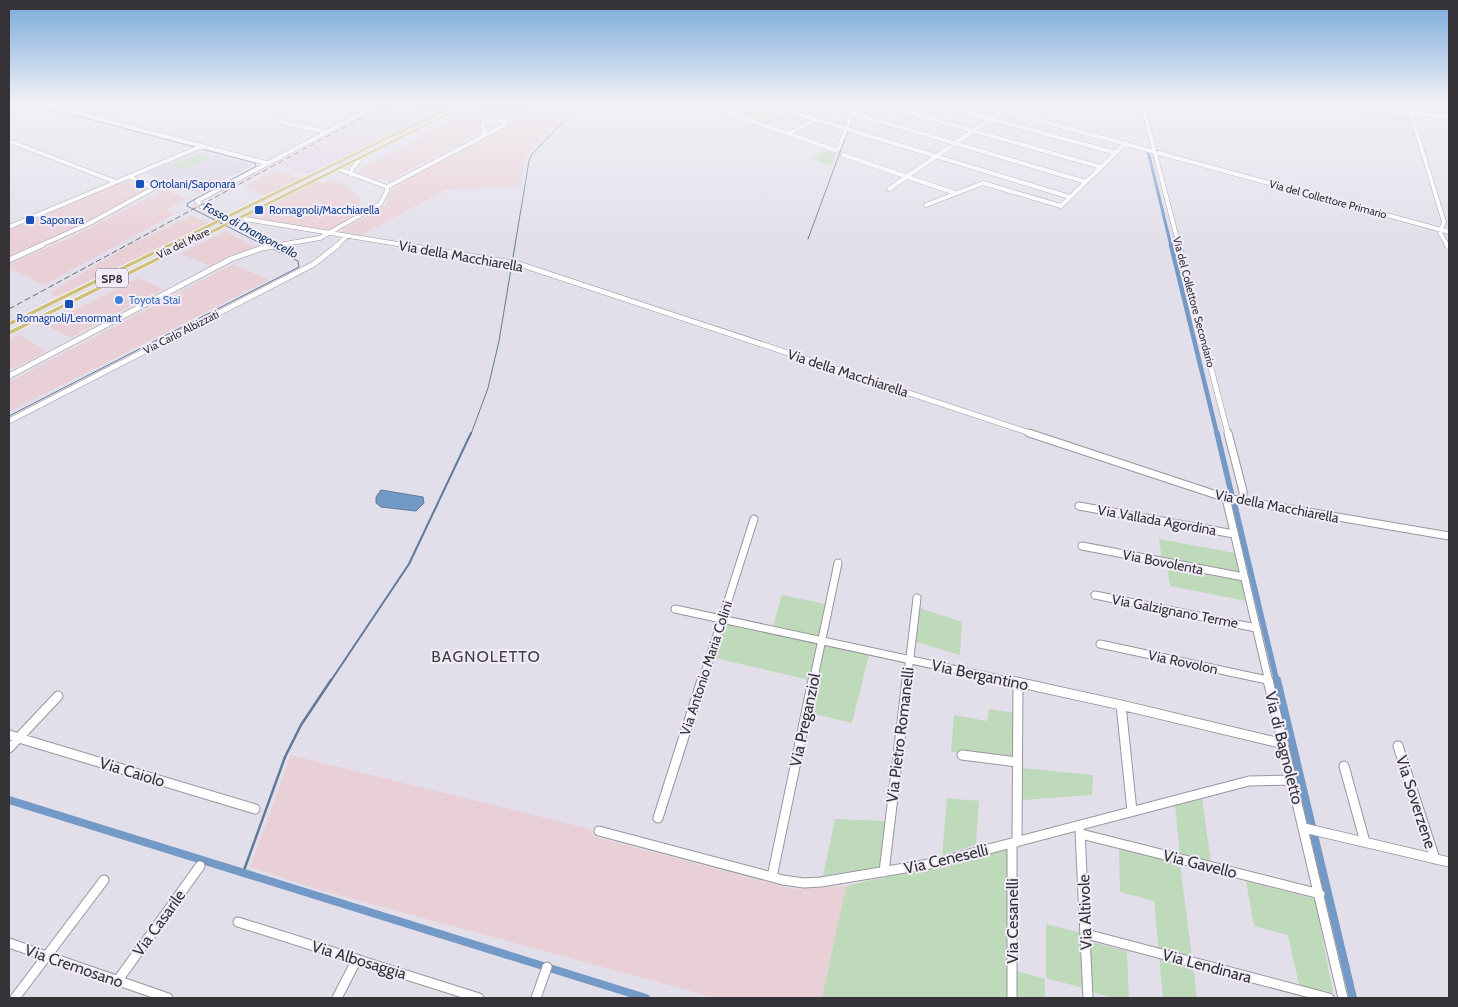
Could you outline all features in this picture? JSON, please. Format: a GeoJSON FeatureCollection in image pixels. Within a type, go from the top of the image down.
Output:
{"type":"FeatureCollection","features":[{"type":"Feature","properties":{"kind":"main road"},"geometry":{"type":"LineString","coordinates":[[9,333],[367,150]]}},
{"type":"Feature","properties":{"kind":"main road","name":"Via del Mare"},"geometry":{"type":"LineString","coordinates":[[226,222],[370,150]]}},
{"type":"Feature","properties":{"kind":"main road"},"geometry":{"type":"LineString","coordinates":[[9,324],[377,150]]}},
{"type":"Feature","properties":{"kind":"main road","name":"Via del Mare"},"geometry":{"type":"LineString","coordinates":[[9,328],[214,227]]}},
{"type":"Feature","properties":{"kind":"street"},"geometry":{"type":"LineString","coordinates":[[32,150],[116,182]]}},
{"type":"Feature","properties":{"kind":"street"},"geometry":{"type":"LineString","coordinates":[[9,226],[194,150]]}},
{"type":"Feature","properties":{"kind":"street"},"geometry":{"type":"LineString","coordinates":[[217,150],[266,163]]}},
{"type":"Feature","properties":{"kind":"street"},"geometry":{"type":"LineString","coordinates":[[226,222],[202,207],[197,201],[292,150]]}},
{"type":"Feature","properties":{"kind":"street"},"geometry":{"type":"LineString","coordinates":[[339,169],[387,187],[457,150]]}},
{"type":"Feature","properties":{"kind":"street"},"geometry":{"type":"LineString","coordinates":[[917,150],[1070,197]]}},
{"type":"Feature","properties":{"kind":"street"},"geometry":{"type":"LineString","coordinates":[[889,189],[945,150]]}},
{"type":"Feature","properties":{"kind":"street"},"geometry":{"type":"LineString","coordinates":[[979,150],[1086,182]]}},
{"type":"Feature","properties":{"kind":"street"},"geometry":{"type":"LineString","coordinates":[[1039,150],[1101,168]]}},
{"type":"Feature","properties":{"kind":"street"},"geometry":{"type":"LineString","coordinates":[[1102,150],[1116,154]]}},
{"type":"Feature","properties":{"kind":"street"},"geometry":{"type":"LineString","coordinates":[[926,205],[983,183],[1059,206],[1120,150]]}},
{"type":"Feature","properties":{"kind":"street","name":"Via del Collettore Primario"},"geometry":{"type":"LineString","coordinates":[[1144,150],[1449,232]]}},
{"type":"Feature","properties":{"kind":"street","name":"Via del Collettore Secondario"},"geometry":{"type":"LineString","coordinates":[[1154,150],[1243,491],[1243,501]]}},
{"type":"Feature","properties":{"kind":"street"},"geometry":{"type":"LineString","coordinates":[[1422,150],[1443,218],[1444,226],[1441,231],[1449,248]]}},
{"type":"Feature","properties":{"kind":"street"},"geometry":{"type":"LineString","coordinates":[[843,154],[954,193]]}},
{"type":"Feature","properties":{"kind":"street"},"geometry":{"type":"LineString","coordinates":[[351,175],[352,169],[361,158]]}},
{"type":"Feature","properties":{"kind":"street"},"geometry":{"type":"LineString","coordinates":[[9,260],[85,226],[152,189],[148,185],[130,177]]}},
{"type":"Feature","properties":{"kind":"street"},"geometry":{"type":"LineString","coordinates":[[9,376],[225,262],[260,249],[311,241],[330,233],[380,204],[388,191],[387,187]]}},
{"type":"Feature","properties":{"kind":"street","name":"Via della Macchiarella"},"geometry":{"type":"LineString","coordinates":[[244,219],[519,264],[1226,498],[1449,536]]}},
{"type":"Feature","properties":{"kind":"street","name":"Via Carlo Albizzati"},"geometry":{"type":"LineString","coordinates":[[9,421],[314,264],[333,250],[347,236]]}},
{"type":"Feature","properties":{"kind":"street","name":"Via di Bagnoletto"},"geometry":{"type":"LineString","coordinates":[[1226,498],[1267,680],[1292,780],[1310,829],[1320,894],[1343,998]]}},
{"type":"Feature","properties":{"kind":"street","name":"Via Vallada Agordina"},"geometry":{"type":"LineString","coordinates":[[1079,506],[1234,534]]}},
{"type":"Feature","properties":{"kind":"street","name":"Via Antonio Maria Colini"},"geometry":{"type":"LineString","coordinates":[[658,818],[754,519]]}},
{"type":"Feature","properties":{"kind":"street","name":"Via Bovolenta"},"geometry":{"type":"LineString","coordinates":[[1082,546],[1244,577]]}},
{"type":"Feature","properties":{"kind":"street","name":"Via Preganziol"},"geometry":{"type":"LineString","coordinates":[[772,877],[838,563]]}},
{"type":"Feature","properties":{"kind":"street","name":"Via Galzignano Terme"},"geometry":{"type":"LineString","coordinates":[[1095,595],[1256,628]]}},
{"type":"Feature","properties":{"kind":"street","name":"Via Pietro Romanelli"},"geometry":{"type":"LineString","coordinates":[[884,872],[917,598]]}},
{"type":"Feature","properties":{"kind":"street","name":"Via Bergantino"},"geometry":{"type":"LineString","coordinates":[[674,609],[1121,705],[1284,744]]}},
{"type":"Feature","properties":{"kind":"street","name":"Via Rovolon"},"geometry":{"type":"LineString","coordinates":[[1100,644],[1267,680]]}},
{"type":"Feature","properties":{"kind":"street","name":"Via Cesanelli"},"geometry":{"type":"LineString","coordinates":[[1012,998],[1018,684]]}},
{"type":"Feature","properties":{"kind":"street"},"geometry":{"type":"LineString","coordinates":[[9,748],[58,696]]}},
{"type":"Feature","properties":{"kind":"street"},"geometry":{"type":"LineString","coordinates":[[1121,705],[1132,811]]}},
{"type":"Feature","properties":{"kind":"street","name":"Via Caiolo"},"geometry":{"type":"LineString","coordinates":[[9,735],[255,809]]}},
{"type":"Feature","properties":{"kind":"street","name":"Via Soverzene"},"geometry":{"type":"LineString","coordinates":[[1398,746],[1435,858]]}},
{"type":"Feature","properties":{"kind":"street"},"geometry":{"type":"LineString","coordinates":[[962,756],[1017,762]]}},
{"type":"Feature","properties":{"kind":"street"},"geometry":{"type":"LineString","coordinates":[[1344,766],[1365,842]]}},
{"type":"Feature","properties":{"kind":"street","name":"Via Ceneselli"},"geometry":{"type":"LineString","coordinates":[[598,831],[791,882],[814,883],[954,859],[1014,843],[1080,830],[1132,811],[1249,781],[1292,780]]}},
{"type":"Feature","properties":{"kind":"street"},"geometry":{"type":"LineString","coordinates":[[1310,829],[1449,862]]}},
{"type":"Feature","properties":{"kind":"street","name":"Via Gavello"},"geometry":{"type":"LineString","coordinates":[[1080,830],[1320,894]]}},
{"type":"Feature","properties":{"kind":"street","name":"Via Altivole"},"geometry":{"type":"LineString","coordinates":[[1080,830],[1088,998]]}},
{"type":"Feature","properties":{"kind":"street","name":"Via Casarile"},"geometry":{"type":"LineString","coordinates":[[118,980],[200,866]]}},
{"type":"Feature","properties":{"kind":"street"},"geometry":{"type":"LineString","coordinates":[[15,998],[104,880]]}},
{"type":"Feature","properties":{"kind":"street","name":"Via Albosaggia"},"geometry":{"type":"LineString","coordinates":[[238,922],[479,998]]}},
{"type":"Feature","properties":{"kind":"street","name":"Via Lendinara"},"geometry":{"type":"LineString","coordinates":[[1086,934],[1329,998]]}},
{"type":"Feature","properties":{"kind":"street","name":"Via Cremosano"},"geometry":{"type":"LineString","coordinates":[[9,943],[168,998]]}},
{"type":"Feature","properties":{"kind":"street"},"geometry":{"type":"LineString","coordinates":[[337,998],[357,959]]}},
{"type":"Feature","properties":{"kind":"street"},"geometry":{"type":"LineString","coordinates":[[536,998],[548,967]]}},
{"type":"Feature","properties":{"kind":"shaded area"},"geometry":{"type":"Polygon","coordinates":[[[307,150],[361,150],[319,171],[308,174],[279,165],[307,150]]]}},
{"type":"Feature","properties":{"kind":"shaded area"},"geometry":{"type":"Polygon","coordinates":[[[396,150],[447,150],[389,181],[358,173],[361,168],[396,150]]]}},
{"type":"Feature","properties":{"kind":"shaded area"},"geometry":{"type":"Polygon","coordinates":[[[460,150],[531,150],[524,161],[521,186],[445,190],[359,236],[342,233],[343,229],[386,206],[388,195],[396,185],[460,150]]]}},
{"type":"Feature","properties":{"kind":"shaded area"},"geometry":{"type":"Polygon","coordinates":[[[196,151],[252,165],[198,194],[146,173],[196,151]]]}},
{"type":"Feature","properties":{"kind":"shaded area"},"geometry":{"type":"Polygon","coordinates":[[[274,170],[301,178],[266,195],[243,187],[274,170]]]}},
{"type":"Feature","properties":{"kind":"shaded area"},"geometry":{"type":"Polygon","coordinates":[[[330,179],[343,184],[359,196],[362,212],[328,231],[248,216],[319,181],[323,183],[330,179]]]}},
{"type":"Feature","properties":{"kind":"shaded area"},"geometry":{"type":"Polygon","coordinates":[[[129,182],[144,188],[145,191],[75,227],[9,256],[9,230],[120,183],[129,182]]]}},
{"type":"Feature","properties":{"kind":"shaded area"},"geometry":{"type":"Polygon","coordinates":[[[165,190],[187,199],[166,209],[174,214],[44,285],[9,268],[9,264],[67,239],[165,190]]]}},
{"type":"Feature","properties":{"kind":"shaded area"},"geometry":{"type":"Polygon","coordinates":[[[192,216],[210,223],[57,297],[50,293],[129,245],[192,216]]]}},
{"type":"Feature","properties":{"kind":"shaded area"},"geometry":{"type":"Polygon","coordinates":[[[226,231],[255,247],[210,266],[180,254],[226,231]]]}},
{"type":"Feature","properties":{"kind":"shaded area"},"geometry":{"type":"Polygon","coordinates":[[[233,264],[269,280],[9,412],[9,382],[233,264]]]}},
{"type":"Feature","properties":{"kind":"shaded area"},"geometry":{"type":"Polygon","coordinates":[[[138,278],[164,289],[70,338],[46,325],[138,278]]]}},
{"type":"Feature","properties":{"kind":"shaded area"},"geometry":{"type":"Polygon","coordinates":[[[19,335],[47,351],[9,370],[9,340],[19,335]]]}},
{"type":"Feature","properties":{"kind":"shaded area"},"geometry":{"type":"Polygon","coordinates":[[[291,755],[590,829],[595,837],[794,889],[846,886],[822,998],[716,998],[313,888],[250,867],[291,755]]]}},
{"type":"Feature","properties":{"kind":"green space"},"geometry":{"type":"Polygon","coordinates":[[[825,150],[836,153],[831,166],[810,158],[825,150]]]}},
{"type":"Feature","properties":{"kind":"green space"},"geometry":{"type":"Polygon","coordinates":[[[199,154],[211,158],[184,169],[172,165],[199,154]]]}},
{"type":"Feature","properties":{"kind":"green space"},"geometry":{"type":"Polygon","coordinates":[[[1159,539],[1235,553],[1239,574],[1162,560],[1159,539]]]}},
{"type":"Feature","properties":{"kind":"green space"},"geometry":{"type":"Polygon","coordinates":[[[1167,565],[1241,579],[1246,601],[1170,586],[1167,565]]]}},
{"type":"Feature","properties":{"kind":"green space"},"geometry":{"type":"Polygon","coordinates":[[[782,595],[826,604],[819,637],[773,626],[782,595]]]}},
{"type":"Feature","properties":{"kind":"green space"},"geometry":{"type":"Polygon","coordinates":[[[920,608],[962,622],[960,655],[916,642],[920,608]]]}},
{"type":"Feature","properties":{"kind":"green space"},"geometry":{"type":"Polygon","coordinates":[[[725,622],[819,643],[810,680],[715,658],[725,622]]]}},
{"type":"Feature","properties":{"kind":"green space"},"geometry":{"type":"Polygon","coordinates":[[[825,645],[869,655],[852,723],[810,713],[825,645]]]}},
{"type":"Feature","properties":{"kind":"green space"},"geometry":{"type":"Polygon","coordinates":[[[989,709],[1014,713],[1012,756],[951,752],[954,715],[987,721],[989,709]]]}},
{"type":"Feature","properties":{"kind":"green space"},"geometry":{"type":"Polygon","coordinates":[[[1023,768],[1093,775],[1092,795],[1023,800],[1023,768]]]}},
{"type":"Feature","properties":{"kind":"green space"},"geometry":{"type":"Polygon","coordinates":[[[947,798],[979,801],[976,845],[942,855],[947,798]]]}},
{"type":"Feature","properties":{"kind":"green space"},"geometry":{"type":"Polygon","coordinates":[[[1202,798],[1211,862],[1180,856],[1175,805],[1202,798]]]}},
{"type":"Feature","properties":{"kind":"green space"},"geometry":{"type":"Polygon","coordinates":[[[835,819],[885,821],[880,867],[823,876],[835,819]]]}},
{"type":"Feature","properties":{"kind":"green space"},"geometry":{"type":"Polygon","coordinates":[[[1119,848],[1180,863],[1197,998],[1163,998],[1154,901],[1120,892],[1119,848]]]}},
{"type":"Feature","properties":{"kind":"green space"},"geometry":{"type":"Polygon","coordinates":[[[1008,849],[1006,968],[1045,979],[1045,998],[822,998],[846,886],[1008,849]]]}},
{"type":"Feature","properties":{"kind":"green space"},"geometry":{"type":"Polygon","coordinates":[[[1246,881],[1315,899],[1333,993],[1299,985],[1288,935],[1254,926],[1246,881]]]}},
{"type":"Feature","properties":{"kind":"green space"},"geometry":{"type":"Polygon","coordinates":[[[1046,924],[1082,933],[1083,988],[1046,978],[1046,924]]]}},
{"type":"Feature","properties":{"kind":"green space"},"geometry":{"type":"Polygon","coordinates":[[[1090,942],[1127,951],[1129,998],[1113,998],[1092,992],[1090,942]]]}},
{"type":"Feature","properties":{"kind":"water"},"geometry":{"type":"Polygon","coordinates":[[[381,490],[423,497],[424,503],[416,511],[381,507],[376,503],[376,497],[381,490]]]}},
{"type":"Feature","properties":{"kind":"waterway","name":"Fosso di Drangoncello"},"geometry":{"type":"LineString","coordinates":[[206,150],[255,163],[256,166],[188,203],[187,206],[266,246]]}},
{"type":"Feature","properties":{"kind":"waterway"},"geometry":{"type":"LineString","coordinates":[[471,434],[488,388],[499,341],[529,161],[536,150]]}},
{"type":"Feature","properties":{"kind":"waterway"},"geometry":{"type":"LineString","coordinates":[[808,239],[841,150]]}},
{"type":"Feature","properties":{"kind":"waterway"},"geometry":{"type":"LineString","coordinates":[[1148,151],[1171,246]]}},
{"type":"Feature","properties":{"kind":"waterway"},"geometry":{"type":"LineString","coordinates":[[1171,245],[1217,434]]}},
{"type":"Feature","properties":{"kind":"waterway","name":"Fosso di Drangoncello"},"geometry":{"type":"LineString","coordinates":[[9,416],[299,267],[298,261],[273,249]]}},
{"type":"Feature","properties":{"kind":"waterway"},"geometry":{"type":"LineString","coordinates":[[330,682],[409,564],[471,433]]}},
{"type":"Feature","properties":{"kind":"waterway"},"geometry":{"type":"LineString","coordinates":[[1217,433],[1232,496]]}},
{"type":"Feature","properties":{"kind":"waterway"},"geometry":{"type":"LineString","coordinates":[[1234,502],[1277,682]]}},
{"type":"Feature","properties":{"kind":"waterway"},"geometry":{"type":"LineString","coordinates":[[243,873],[285,757],[301,725],[331,680]]}},
{"type":"Feature","properties":{"kind":"waterway"},"geometry":{"type":"LineString","coordinates":[[1277,680],[1353,998]]}},
{"type":"Feature","properties":{"kind":"waterway"},"geometry":{"type":"LineString","coordinates":[[9,800],[646,998]]}},
{"type":"Feature","properties":{"kind":"railway"},"geometry":{"type":"LineString","coordinates":[[9,309],[302,150]]}},
{"type":"Feature","properties":{"kind":"place","name":"Ortolani/Saponara"},"geometry":{"type":"Point","coordinates":[140,184]}},
{"type":"Feature","properties":{"kind":"place","name":"Romagnoli/Macchiarella"},"geometry":{"type":"Point","coordinates":[259,210]}},
{"type":"Feature","properties":{"kind":"place","name":"Saponara"},"geometry":{"type":"Point","coordinates":[30,220]}},
{"type":"Feature","properties":{"kind":"place","name":"Toyota Stai"},"geometry":{"type":"Point","coordinates":[119,300]}},
{"type":"Feature","properties":{"kind":"place","name":"Romagnoli/Lenormant"},"geometry":{"type":"Point","coordinates":[69,304]}},
{"type":"Feature","properties":{"kind":"district","name":"BAGNOLETTO"},"geometry":{"type":"Point","coordinates":[486,656]}}]}
